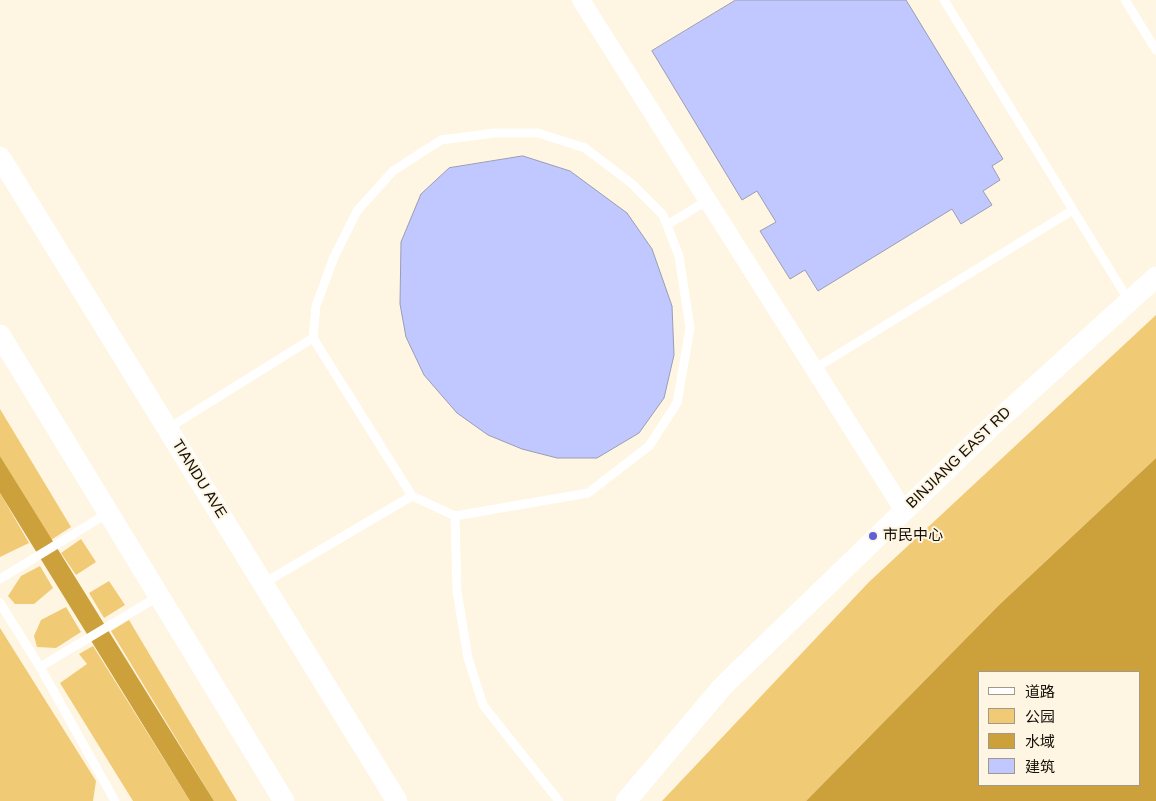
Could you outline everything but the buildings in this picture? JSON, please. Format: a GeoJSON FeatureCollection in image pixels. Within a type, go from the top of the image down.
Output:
{"type":"FeatureCollection","features":[{"type":"Feature","properties":{"kind":"street"},"geometry":{"type":"LineString","coordinates":[[581,0],[904,510]]}},
{"type":"Feature","properties":{"kind":"street","name":"TIANDU AVE"},"geometry":{"type":"LineString","coordinates":[[0,157],[397,801]]}},
{"type":"Feature","properties":{"kind":"street","name":"BINJIANG EAST RD"},"geometry":{"type":"LineString","coordinates":[[626,801],[723,686],[995,423],[1156,277]]}},
{"type":"Feature","properties":{"kind":"street"},"geometry":{"type":"LineString","coordinates":[[0,335],[284,801]]}},
{"type":"Feature","properties":{"kind":"lane"},"geometry":{"type":"LineString","coordinates":[[944,0],[1129,301]]}},
{"type":"Feature","properties":{"kind":"lane"},"geometry":{"type":"LineString","coordinates":[[1125,0],[1156,50]]}},
{"type":"Feature","properties":{"kind":"lane"},"geometry":{"type":"LineString","coordinates":[[494,133],[538,133],[585,148],[631,183],[663,215],[667,225],[679,256],[690,328],[677,403],[649,446],[588,493],[455,516],[412,496],[313,338],[316,306],[334,257],[357,211],[393,172],[441,140],[494,133]]}},
{"type":"Feature","properties":{"kind":"lane"},"geometry":{"type":"LineString","coordinates":[[667,225],[708,200]]}},
{"type":"Feature","properties":{"kind":"lane"},"geometry":{"type":"LineString","coordinates":[[814,369],[1073,210]]}},
{"type":"Feature","properties":{"kind":"lane"},"geometry":{"type":"LineString","coordinates":[[168,428],[313,338]]}},
{"type":"Feature","properties":{"kind":"lane"},"geometry":{"type":"LineString","coordinates":[[263,584],[412,496]]}},
{"type":"Feature","properties":{"kind":"lane"},"geometry":{"type":"LineString","coordinates":[[0,579],[108,513]]}},
{"type":"Feature","properties":{"kind":"lane"},"geometry":{"type":"LineString","coordinates":[[455,516],[457,591],[468,658],[483,705],[559,801]]}},
{"type":"Feature","properties":{"kind":"lane"},"geometry":{"type":"LineString","coordinates":[[40,667],[159,596]]}},
{"type":"Feature","properties":{"kind":"lane"},"geometry":{"type":"LineString","coordinates":[[0,603],[40,667],[115,801]]}},
{"type":"Feature","properties":{"kind":"green space"},"geometry":{"type":"Polygon","coordinates":[[[1156,315],[1156,458],[999,605],[806,801],[662,801],[869,582],[1156,315]]]}},
{"type":"Feature","properties":{"kind":"green space"},"geometry":{"type":"Polygon","coordinates":[[[0,409],[71,527],[51,540],[0,456],[0,409]]]}},
{"type":"Feature","properties":{"kind":"green space"},"geometry":{"type":"Polygon","coordinates":[[[0,493],[29,543],[0,557],[0,493]]]}},
{"type":"Feature","properties":{"kind":"green space"},"geometry":{"type":"Polygon","coordinates":[[[81,539],[96,562],[76,575],[61,553],[81,539]]]}},
{"type":"Feature","properties":{"kind":"green space"},"geometry":{"type":"Polygon","coordinates":[[[40,566],[53,588],[34,604],[15,604],[8,596],[21,576],[40,566]]]}},
{"type":"Feature","properties":{"kind":"green space"},"geometry":{"type":"Polygon","coordinates":[[[109,581],[125,605],[104,618],[89,593],[109,581]]]}},
{"type":"Feature","properties":{"kind":"green space"},"geometry":{"type":"Polygon","coordinates":[[[66,607],[81,632],[56,648],[37,647],[34,636],[41,620],[66,607]]]}},
{"type":"Feature","properties":{"kind":"green space"},"geometry":{"type":"Polygon","coordinates":[[[129,620],[237,801],[214,801],[111,631],[129,620]]]}},
{"type":"Feature","properties":{"kind":"green space"},"geometry":{"type":"Polygon","coordinates":[[[0,628],[96,781],[93,801],[0,801],[0,628]]]}},
{"type":"Feature","properties":{"kind":"green space"},"geometry":{"type":"Polygon","coordinates":[[[93,646],[190,801],[133,801],[60,683],[87,664],[79,654],[93,646]]]}},
{"type":"Feature","properties":{"kind":"water"},"geometry":{"type":"Polygon","coordinates":[[[0,456],[214,801],[190,801],[0,493],[0,456]]]}},
{"type":"Feature","properties":{"kind":"water"},"geometry":{"type":"Polygon","coordinates":[[[1156,458],[1156,801],[806,801],[999,605],[1156,458]]]}},
{"type":"Feature","properties":{"kind":"place","name":"市民中心"},"geometry":{"type":"Point","coordinates":[873,536]}}]}
